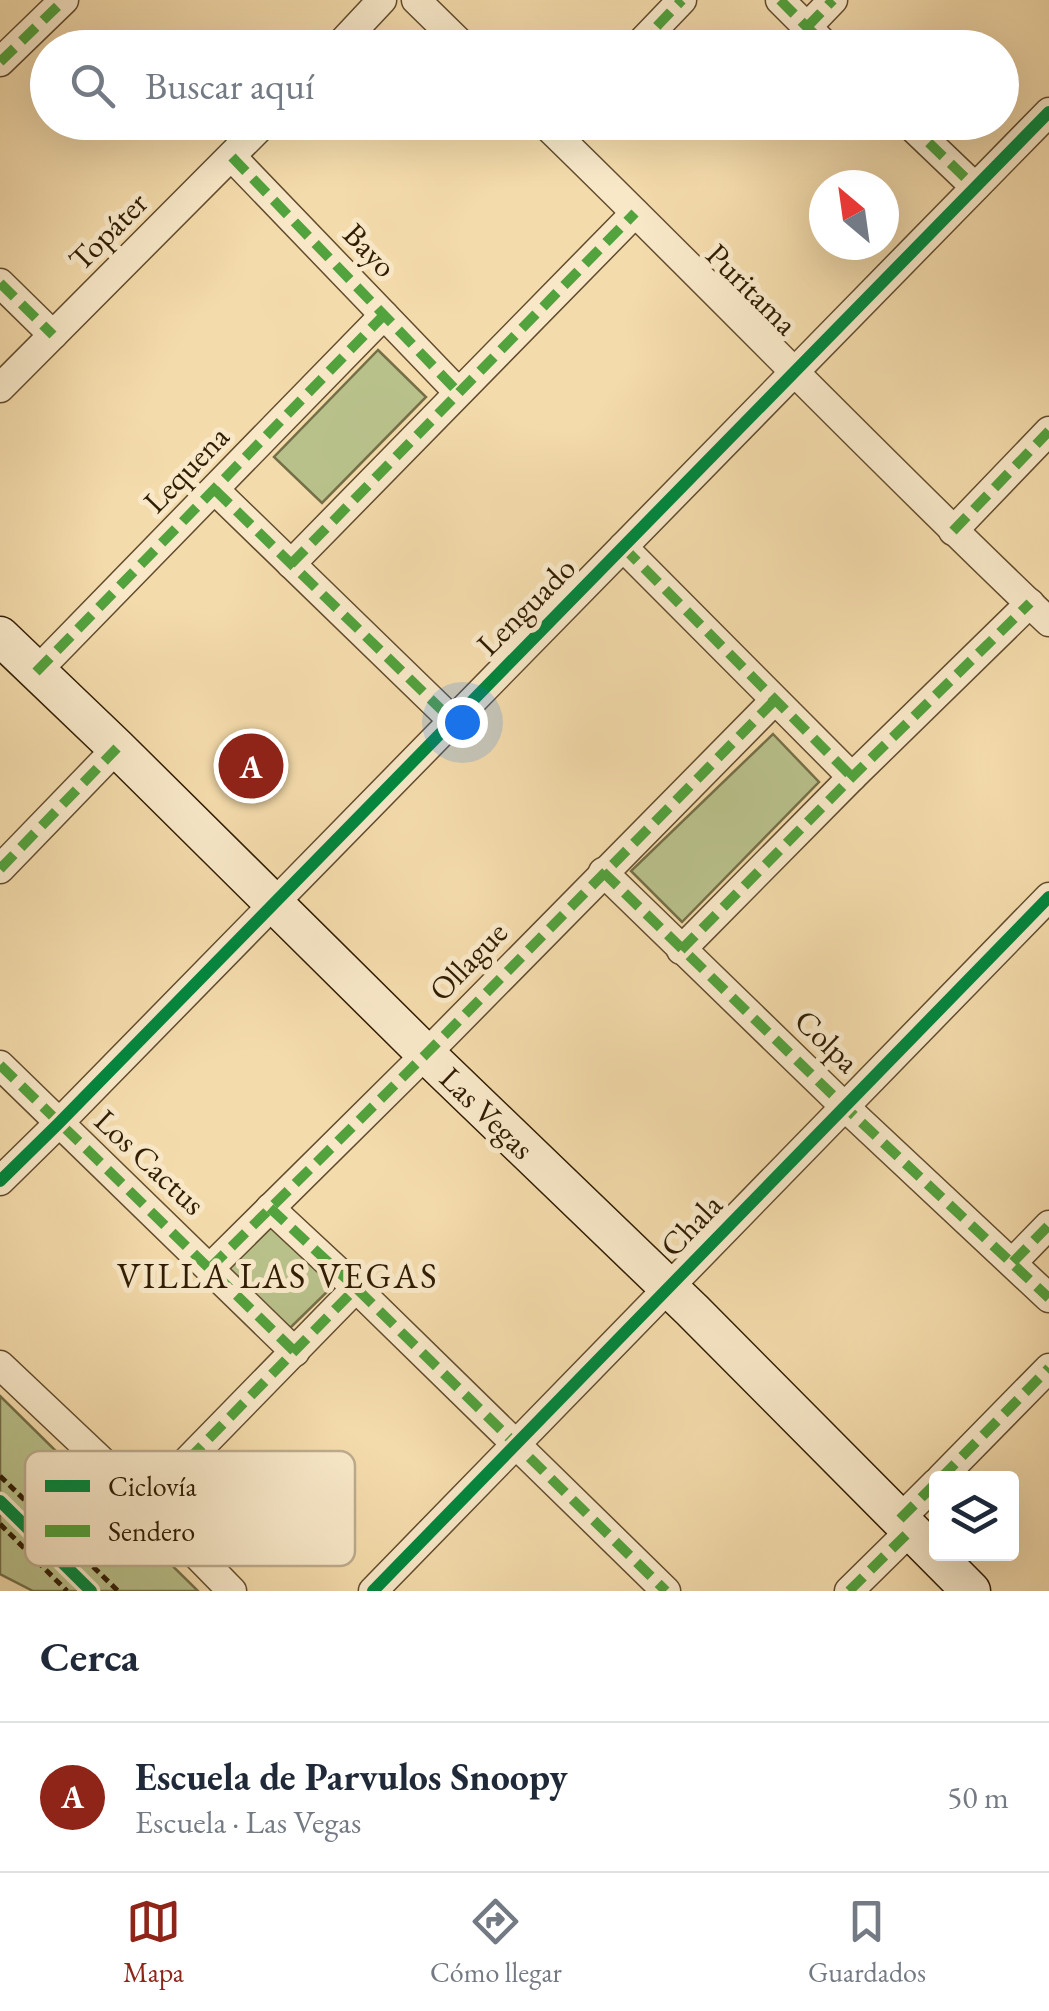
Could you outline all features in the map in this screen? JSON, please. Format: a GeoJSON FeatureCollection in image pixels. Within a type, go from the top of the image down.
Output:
{"type":"FeatureCollection","features":[{"type":"Feature","properties":{"kind":"main road","name":"Las Vegas"},"geometry":{"type":"LineString","coordinates":[[0,636],[668,1288],[971,1591]]}},
{"type":"Feature","properties":{"kind":"street"},"geometry":{"type":"LineString","coordinates":[[33,30],[64,0]]}},
{"type":"Feature","properties":{"kind":"street"},"geometry":{"type":"LineString","coordinates":[[353,30],[382,0]]}},
{"type":"Feature","properties":{"kind":"street"},"geometry":{"type":"LineString","coordinates":[[416,0],[447,30]]}},
{"type":"Feature","properties":{"kind":"street"},"geometry":{"type":"LineString","coordinates":[[653,30],[682,0]]}},
{"type":"Feature","properties":{"kind":"street"},"geometry":{"type":"LineString","coordinates":[[780,0],[809,30]]}},
{"type":"Feature","properties":{"kind":"street"},"geometry":{"type":"LineString","coordinates":[[806,27],[833,0]]}},
{"type":"Feature","properties":{"kind":"street"},"geometry":{"type":"LineString","coordinates":[[0,62],[30,33]]}},
{"type":"Feature","properties":{"kind":"street","name":"Lenguado"},"geometry":{"type":"LineString","coordinates":[[0,1181],[1049,112]]}},
{"type":"Feature","properties":{"kind":"street","name":"Topáter"},"geometry":{"type":"LineString","coordinates":[[0,388],[248,140]]}},
{"type":"Feature","properties":{"kind":"street","name":"Puritama"},"geometry":{"type":"LineString","coordinates":[[566,140],[953,531],[1039,612]]}},
{"type":"Feature","properties":{"kind":"street"},"geometry":{"type":"LineString","coordinates":[[926,140],[974,187]]}},
{"type":"Feature","properties":{"kind":"street","name":"Bayo"},"geometry":{"type":"LineString","coordinates":[[232,157],[458,392]]}},
{"type":"Feature","properties":{"kind":"street"},"geometry":{"type":"LineString","coordinates":[[291,564],[635,212]]}},
{"type":"Feature","properties":{"kind":"street"},"geometry":{"type":"LineString","coordinates":[[0,282],[54,335]]}},
{"type":"Feature","properties":{"kind":"street","name":"Lequena"},"geometry":{"type":"LineString","coordinates":[[36,672],[384,315]]}},
{"type":"Feature","properties":{"kind":"street"},"geometry":{"type":"LineString","coordinates":[[953,531],[1049,432]]}},
{"type":"Feature","properties":{"kind":"street"},"geometry":{"type":"LineString","coordinates":[[215,490],[452,720]]}},
{"type":"Feature","properties":{"kind":"street"},"geometry":{"type":"LineString","coordinates":[[623,547],[852,778]]}},
{"type":"Feature","properties":{"kind":"street"},"geometry":{"type":"LineString","coordinates":[[681,950],[852,778],[1039,612]]}},
{"type":"Feature","properties":{"kind":"street","name":"Ollague"},"geometry":{"type":"LineString","coordinates":[[210,1268],[774,700]]}},
{"type":"Feature","properties":{"kind":"street"},"geometry":{"type":"LineString","coordinates":[[0,869],[117,748]]}},
{"type":"Feature","properties":{"kind":"street","name":"Colpa"},"geometry":{"type":"LineString","coordinates":[[604,872],[845,1107],[1049,1298]]}},
{"type":"Feature","properties":{"kind":"street","name":"Chala"},"geometry":{"type":"LineString","coordinates":[[373,1591],[1049,897]]}},
{"type":"Feature","properties":{"kind":"street","name":"Los Cactus"},"geometry":{"type":"LineString","coordinates":[[0,1065],[294,1352]]}},
{"type":"Feature","properties":{"kind":"street"},"geometry":{"type":"LineString","coordinates":[[270,1208],[666,1591]]}},
{"type":"Feature","properties":{"kind":"street"},"geometry":{"type":"LineString","coordinates":[[1013,1262],[1049,1225]]}},
{"type":"Feature","properties":{"kind":"street"},"geometry":{"type":"LineString","coordinates":[[197,1451],[356,1288]]}},
{"type":"Feature","properties":{"kind":"street"},"geometry":{"type":"LineString","coordinates":[[0,1365],[91,1451]]}},
{"type":"Feature","properties":{"kind":"street"},"geometry":{"type":"LineString","coordinates":[[948,1471],[1049,1368]]}},
{"type":"Feature","properties":{"kind":"street"},"geometry":{"type":"LineString","coordinates":[[849,1591],[929,1493]]}},
{"type":"Feature","properties":{"kind":"street"},"geometry":{"type":"LineString","coordinates":[[208,1566],[232,1591]]}},
{"type":"Feature","properties":{"kind":"path"},"geometry":{"type":"LineString","coordinates":[[0,1476],[25,1500]]}},
{"type":"Feature","properties":{"kind":"path"},"geometry":{"type":"LineString","coordinates":[[0,1524],[25,1549]]}},
{"type":"Feature","properties":{"kind":"path"},"geometry":{"type":"LineString","coordinates":[[42,1566],[67,1591]]}},
{"type":"Feature","properties":{"kind":"path"},"geometry":{"type":"LineString","coordinates":[[92,1566],[118,1591]]}},
{"type":"Feature","properties":{"kind":"green space"},"geometry":{"type":"Polygon","coordinates":[[[378,350],[426,397],[322,503],[274,457],[378,350]]]}},
{"type":"Feature","properties":{"kind":"green space"},"geometry":{"type":"Polygon","coordinates":[[[773,734],[819,782],[682,922],[631,871],[773,734]]]}},
{"type":"Feature","properties":{"kind":"green space"},"geometry":{"type":"Polygon","coordinates":[[[268,1223],[333,1286],[289,1329],[226,1268],[268,1223]]]}},
{"type":"Feature","properties":{"kind":"green space"},"geometry":{"type":"Polygon","coordinates":[[[0,1396],[56,1451],[25,1451],[25,1566],[173,1566],[198,1591],[33,1591],[0,1574],[0,1396]]]}},
{"type":"Feature","properties":{"kind":"marked path"},"geometry":{"type":"LineString","coordinates":[[33,30],[64,0]]}},
{"type":"Feature","properties":{"kind":"marked path"},"geometry":{"type":"LineString","coordinates":[[653,30],[682,0]]}},
{"type":"Feature","properties":{"kind":"marked path"},"geometry":{"type":"LineString","coordinates":[[780,0],[810,30]]}},
{"type":"Feature","properties":{"kind":"marked path"},"geometry":{"type":"LineString","coordinates":[[807,27],[833,0]]}},
{"type":"Feature","properties":{"kind":"marked path"},"geometry":{"type":"LineString","coordinates":[[0,62],[30,33]]}},
{"type":"Feature","properties":{"kind":"marked path"},"geometry":{"type":"LineString","coordinates":[[926,140],[975,187]]}},
{"type":"Feature","properties":{"kind":"marked path"},"geometry":{"type":"LineString","coordinates":[[232,157],[458,392]]}},
{"type":"Feature","properties":{"kind":"marked path"},"geometry":{"type":"LineString","coordinates":[[291,564],[635,213]]}},
{"type":"Feature","properties":{"kind":"marked path"},"geometry":{"type":"LineString","coordinates":[[0,283],[53,335]]}},
{"type":"Feature","properties":{"kind":"marked path"},"geometry":{"type":"LineString","coordinates":[[36,672],[384,315]]}},
{"type":"Feature","properties":{"kind":"marked path"},"geometry":{"type":"LineString","coordinates":[[953,531],[1049,431]]}},
{"type":"Feature","properties":{"kind":"marked path"},"geometry":{"type":"LineString","coordinates":[[215,490],[452,720]]}},
{"type":"Feature","properties":{"kind":"marked path"},"geometry":{"type":"LineString","coordinates":[[623,547],[852,777]]}},
{"type":"Feature","properties":{"kind":"marked path"},"geometry":{"type":"LineString","coordinates":[[681,950],[1030,603]]}},
{"type":"Feature","properties":{"kind":"marked path"},"geometry":{"type":"LineString","coordinates":[[210,1268],[774,701]]}},
{"type":"Feature","properties":{"kind":"marked path"},"geometry":{"type":"LineString","coordinates":[[0,869],[117,748]]}},
{"type":"Feature","properties":{"kind":"marked path"},"geometry":{"type":"LineString","coordinates":[[603,872],[1049,1298]]}},
{"type":"Feature","properties":{"kind":"marked path"},"geometry":{"type":"LineString","coordinates":[[0,1065],[295,1352]]}},
{"type":"Feature","properties":{"kind":"marked path"},"geometry":{"type":"LineString","coordinates":[[270,1208],[666,1591]]}},
{"type":"Feature","properties":{"kind":"marked path"},"geometry":{"type":"LineString","coordinates":[[1013,1262],[1049,1225]]}},
{"type":"Feature","properties":{"kind":"marked path"},"geometry":{"type":"LineString","coordinates":[[197,1451],[356,1288]]}},
{"type":"Feature","properties":{"kind":"marked path"},"geometry":{"type":"LineString","coordinates":[[948,1471],[1049,1368]]}},
{"type":"Feature","properties":{"kind":"marked path"},"geometry":{"type":"LineString","coordinates":[[900,1519],[929,1490]]}},
{"type":"Feature","properties":{"kind":"marked path"},"geometry":{"type":"LineString","coordinates":[[849,1591],[911,1530]]}},
{"type":"Feature","properties":{"kind":"cycle path"},"geometry":{"type":"LineString","coordinates":[[0,1181],[1049,112]]}},
{"type":"Feature","properties":{"kind":"cycle path"},"geometry":{"type":"LineString","coordinates":[[373,1591],[1049,897]]}},
{"type":"Feature","properties":{"kind":"cycle path"},"geometry":{"type":"LineString","coordinates":[[0,1501],[25,1526]]}},
{"type":"Feature","properties":{"kind":"cycle path"},"geometry":{"type":"LineString","coordinates":[[66,1566],[91,1591]]}},
{"type":"Feature","properties":{"kind":"place","name":"Escuela de Parvulos Snoopy"},"geometry":{"type":"Point","coordinates":[251,766]}},
{"type":"Feature","properties":{"kind":"district","name":"VILLA LAS VEGAS"},"geometry":{"type":"Point","coordinates":[278,1275]}}]}
